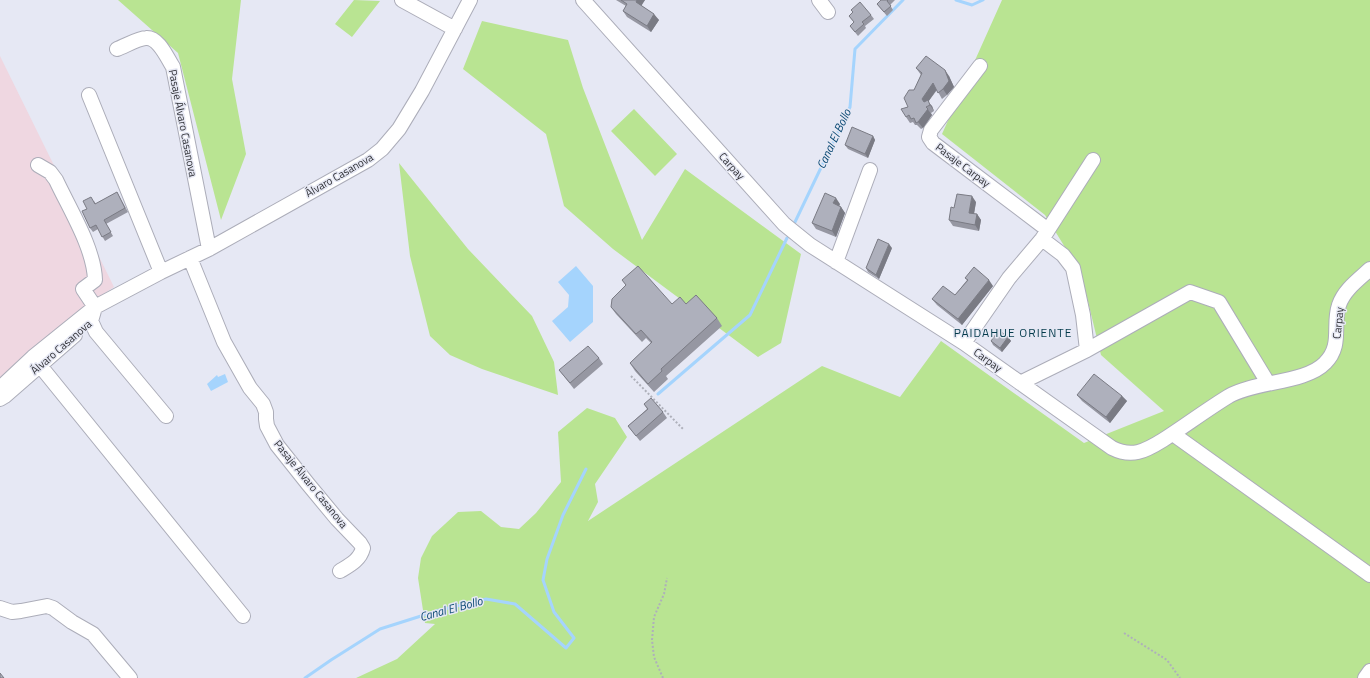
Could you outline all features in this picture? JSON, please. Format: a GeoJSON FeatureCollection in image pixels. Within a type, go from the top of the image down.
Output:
{"type":"FeatureCollection","features":[{"type":"Feature","properties":{"kind":"street"},"geometry":{"type":"LineString","coordinates":[[402,0],[455,29]]}},
{"type":"Feature","properties":{"kind":"street","name":"Álvaro Casanova"},"geometry":{"type":"LineString","coordinates":[[0,399],[5,396],[36,361],[95,307],[161,272],[209,249],[368,160],[382,149],[411,110],[470,0]]}},
{"type":"Feature","properties":{"kind":"street","name":"Carpay"},"geometry":{"type":"LineString","coordinates":[[583,0],[784,224],[810,245],[964,343],[1118,451],[1130,453],[1143,451],[1173,434],[1229,396],[1250,387],[1313,372],[1330,357],[1336,344],[1337,312],[1341,300],[1348,290],[1370,269]]}},
{"type":"Feature","properties":{"kind":"street"},"geometry":{"type":"LineString","coordinates":[[819,0],[828,12]]}},
{"type":"Feature","properties":{"kind":"street","name":"Pasaje Álvaro Casanova"},"geometry":{"type":"LineString","coordinates":[[117,49],[146,38],[153,39],[173,66],[209,249]]}},
{"type":"Feature","properties":{"kind":"street","name":"Pasaje Carpay"},"geometry":{"type":"LineString","coordinates":[[980,66],[931,130],[929,137],[933,143],[1045,234],[1073,268],[1083,315],[1086,350]]}},
{"type":"Feature","properties":{"kind":"street"},"geometry":{"type":"LineString","coordinates":[[89,95],[161,272]]}},
{"type":"Feature","properties":{"kind":"street"},"geometry":{"type":"LineString","coordinates":[[964,343],[1009,278],[1045,234],[1093,160]]}},
{"type":"Feature","properties":{"kind":"street"},"geometry":{"type":"LineString","coordinates":[[38,165],[50,172],[56,180],[93,261],[95,280],[108,300]]}},
{"type":"Feature","properties":{"kind":"street"},"geometry":{"type":"LineString","coordinates":[[836,262],[870,170]]}},
{"type":"Feature","properties":{"kind":"street","name":"Pasaje Álvaro Casanova"},"geometry":{"type":"LineString","coordinates":[[190,258],[224,342],[250,388],[263,404],[266,412],[267,426],[277,445],[337,519],[363,548],[361,556],[340,571]]}},
{"type":"Feature","properties":{"kind":"street"},"geometry":{"type":"LineString","coordinates":[[95,280],[83,289],[95,307],[91,321],[96,332],[166,416]]}},
{"type":"Feature","properties":{"kind":"street","name":"Álvaro Casanova"},"geometry":{"type":"LineString","coordinates":[[0,388],[91,321],[127,297],[142,282]]}},
{"type":"Feature","properties":{"kind":"street"},"geometry":{"type":"LineString","coordinates":[[1020,383],[1086,350],[1190,292],[1220,302],[1268,383]]}},
{"type":"Feature","properties":{"kind":"street"},"geometry":{"type":"LineString","coordinates":[[36,361],[243,616]]}},
{"type":"Feature","properties":{"kind":"street"},"geometry":{"type":"LineString","coordinates":[[1173,434],[1368,570]]}},
{"type":"Feature","properties":{"kind":"street"},"geometry":{"type":"LineString","coordinates":[[0,608],[12,612],[47,606],[53,608],[72,622],[93,634],[130,678]]}},
{"type":"Feature","properties":{"kind":"street"},"geometry":{"type":"LineString","coordinates":[[1365,678],[1370,671]]}},
{"type":"Feature","properties":{"kind":"path"},"geometry":{"type":"LineString","coordinates":[[631,376],[683,429]]}},
{"type":"Feature","properties":{"kind":"path"},"geometry":{"type":"LineString","coordinates":[[663,678],[654,657],[652,640],[654,617],[664,594],[667,578]]}},
{"type":"Feature","properties":{"kind":"path"},"geometry":{"type":"LineString","coordinates":[[1124,633],[1167,660],[1180,678]]}},
{"type":"Feature","properties":{"kind":"shaded area"},"geometry":{"type":"Polygon","coordinates":[[[0,56],[114,287],[75,313],[0,378],[0,56]]]}},
{"type":"Feature","properties":{"kind":"green space"},"geometry":{"type":"Polygon","coordinates":[[[118,0],[241,0],[232,79],[246,154],[221,220],[178,53],[118,0]]]}},
{"type":"Feature","properties":{"kind":"green space"},"geometry":{"type":"Polygon","coordinates":[[[354,0],[380,1],[352,37],[335,24],[354,0]]]}},
{"type":"Feature","properties":{"kind":"green space"},"geometry":{"type":"Polygon","coordinates":[[[1002,0],[1370,0],[1370,678],[356,678],[397,659],[435,624],[425,623],[418,578],[421,558],[432,536],[458,512],[481,511],[501,527],[519,529],[536,513],[561,482],[558,432],[587,408],[615,418],[627,437],[595,484],[598,502],[588,521],[822,366],[900,397],[941,341],[1084,443],[1164,411],[1101,355],[1081,273],[1045,215],[942,134],[1002,0]]]}},
{"type":"Feature","properties":{"kind":"green space"},"geometry":{"type":"Polygon","coordinates":[[[482,21],[568,40],[583,88],[642,240],[685,169],[801,254],[781,343],[758,357],[613,249],[564,206],[546,134],[463,69],[482,21]]]}},
{"type":"Feature","properties":{"kind":"green space"},"geometry":{"type":"Polygon","coordinates":[[[634,109],[677,154],[655,176],[611,131],[634,109]]]}},
{"type":"Feature","properties":{"kind":"green space"},"geometry":{"type":"Polygon","coordinates":[[[399,163],[468,249],[532,316],[554,362],[558,395],[482,369],[450,355],[430,336],[410,256],[399,163]]]}},
{"type":"Feature","properties":{"kind":"water"},"geometry":{"type":"Polygon","coordinates":[[[576,266],[593,286],[593,322],[570,342],[552,321],[568,307],[569,295],[558,282],[576,266]]]}},
{"type":"Feature","properties":{"kind":"water"},"geometry":{"type":"Polygon","coordinates":[[[225,374],[228,382],[211,391],[207,384],[217,375],[218,377],[225,374]]]}},
{"type":"Feature","properties":{"kind":"building"},"geometry":{"type":"Polygon","coordinates":[[[621,0],[637,0],[636,2],[654,14],[647,26],[623,11],[627,4],[621,0]]]}},
{"type":"Feature","properties":{"kind":"building"},"geometry":{"type":"Polygon","coordinates":[[[881,0],[888,0],[887,1],[891,6],[884,12],[877,4],[881,0]]]}},
{"type":"Feature","properties":{"kind":"building"},"geometry":{"type":"Polygon","coordinates":[[[860,2],[871,15],[862,22],[864,24],[855,32],[850,26],[854,22],[849,16],[853,12],[851,10],[860,2]]]}},
{"type":"Feature","properties":{"kind":"building"},"geometry":{"type":"Polygon","coordinates":[[[926,56],[945,70],[949,81],[938,93],[933,83],[922,99],[924,102],[928,100],[930,105],[926,107],[928,109],[916,123],[914,118],[911,119],[909,115],[906,117],[901,109],[908,107],[904,98],[909,90],[914,90],[922,73],[916,68],[926,56]]]}},
{"type":"Feature","properties":{"kind":"building"},"geometry":{"type":"Polygon","coordinates":[[[852,127],[873,136],[865,154],[845,145],[852,127]]]}},
{"type":"Feature","properties":{"kind":"building"},"geometry":{"type":"Polygon","coordinates":[[[117,192],[125,208],[104,220],[111,232],[102,237],[96,225],[90,228],[82,211],[87,209],[83,201],[91,197],[95,204],[117,192]]]}},
{"type":"Feature","properties":{"kind":"building"},"geometry":{"type":"Polygon","coordinates":[[[825,193],[836,198],[833,203],[841,207],[832,231],[812,223],[825,193]]]}},
{"type":"Feature","properties":{"kind":"building"},"geometry":{"type":"Polygon","coordinates":[[[957,194],[972,196],[969,213],[977,214],[975,225],[949,220],[951,207],[954,208],[957,194]]]}},
{"type":"Feature","properties":{"kind":"building"},"geometry":{"type":"Polygon","coordinates":[[[878,239],[889,244],[876,275],[866,268],[878,239]]]}},
{"type":"Feature","properties":{"kind":"building"},"geometry":{"type":"Polygon","coordinates":[[[638,266],[672,304],[680,297],[686,304],[696,295],[717,318],[661,369],[662,371],[648,384],[630,363],[652,342],[641,330],[636,334],[611,307],[612,299],[626,285],[622,280],[638,266]]]}},
{"type":"Feature","properties":{"kind":"building"},"geometry":{"type":"Polygon","coordinates":[[[974,267],[989,280],[958,319],[932,299],[943,286],[955,295],[968,280],[965,278],[974,267]]]}},
{"type":"Feature","properties":{"kind":"building"},"geometry":{"type":"Polygon","coordinates":[[[999,330],[1008,337],[1000,348],[991,341],[999,330]]]}},
{"type":"Feature","properties":{"kind":"building"},"geometry":{"type":"Polygon","coordinates":[[[588,346],[599,358],[570,383],[559,370],[588,346]]]}},
{"type":"Feature","properties":{"kind":"building"},"geometry":{"type":"Polygon","coordinates":[[[1094,374],[1122,396],[1106,417],[1077,395],[1094,374]]]}},
{"type":"Feature","properties":{"kind":"building"},"geometry":{"type":"Polygon","coordinates":[[[651,398],[663,412],[636,436],[628,426],[648,409],[644,404],[651,398]]]}},
{"type":"Feature","properties":{"kind":"waterway","name":"Canal El Bollo"},"geometry":{"type":"LineString","coordinates":[[795,222],[850,107],[855,49],[903,0]]}},
{"type":"Feature","properties":{"kind":"waterway","name":"Canal El Bollo"},"geometry":{"type":"LineString","coordinates":[[956,0],[972,5],[983,0]]}},
{"type":"Feature","properties":{"kind":"waterway","name":"Canal El Bollo"},"geometry":{"type":"LineString","coordinates":[[658,394],[750,315],[787,238]]}},
{"type":"Feature","properties":{"kind":"waterway","name":"Canal El Bollo"},"geometry":{"type":"LineString","coordinates":[[305,678],[380,629],[440,610],[486,599],[515,604],[566,648],[574,638],[554,612],[543,580],[547,559],[563,515],[586,469]]}},
{"type":"Feature","properties":{"kind":"district","name":"PAIDAHUE ORIENTE"},"geometry":{"type":"Point","coordinates":[1013,333]}}]}
